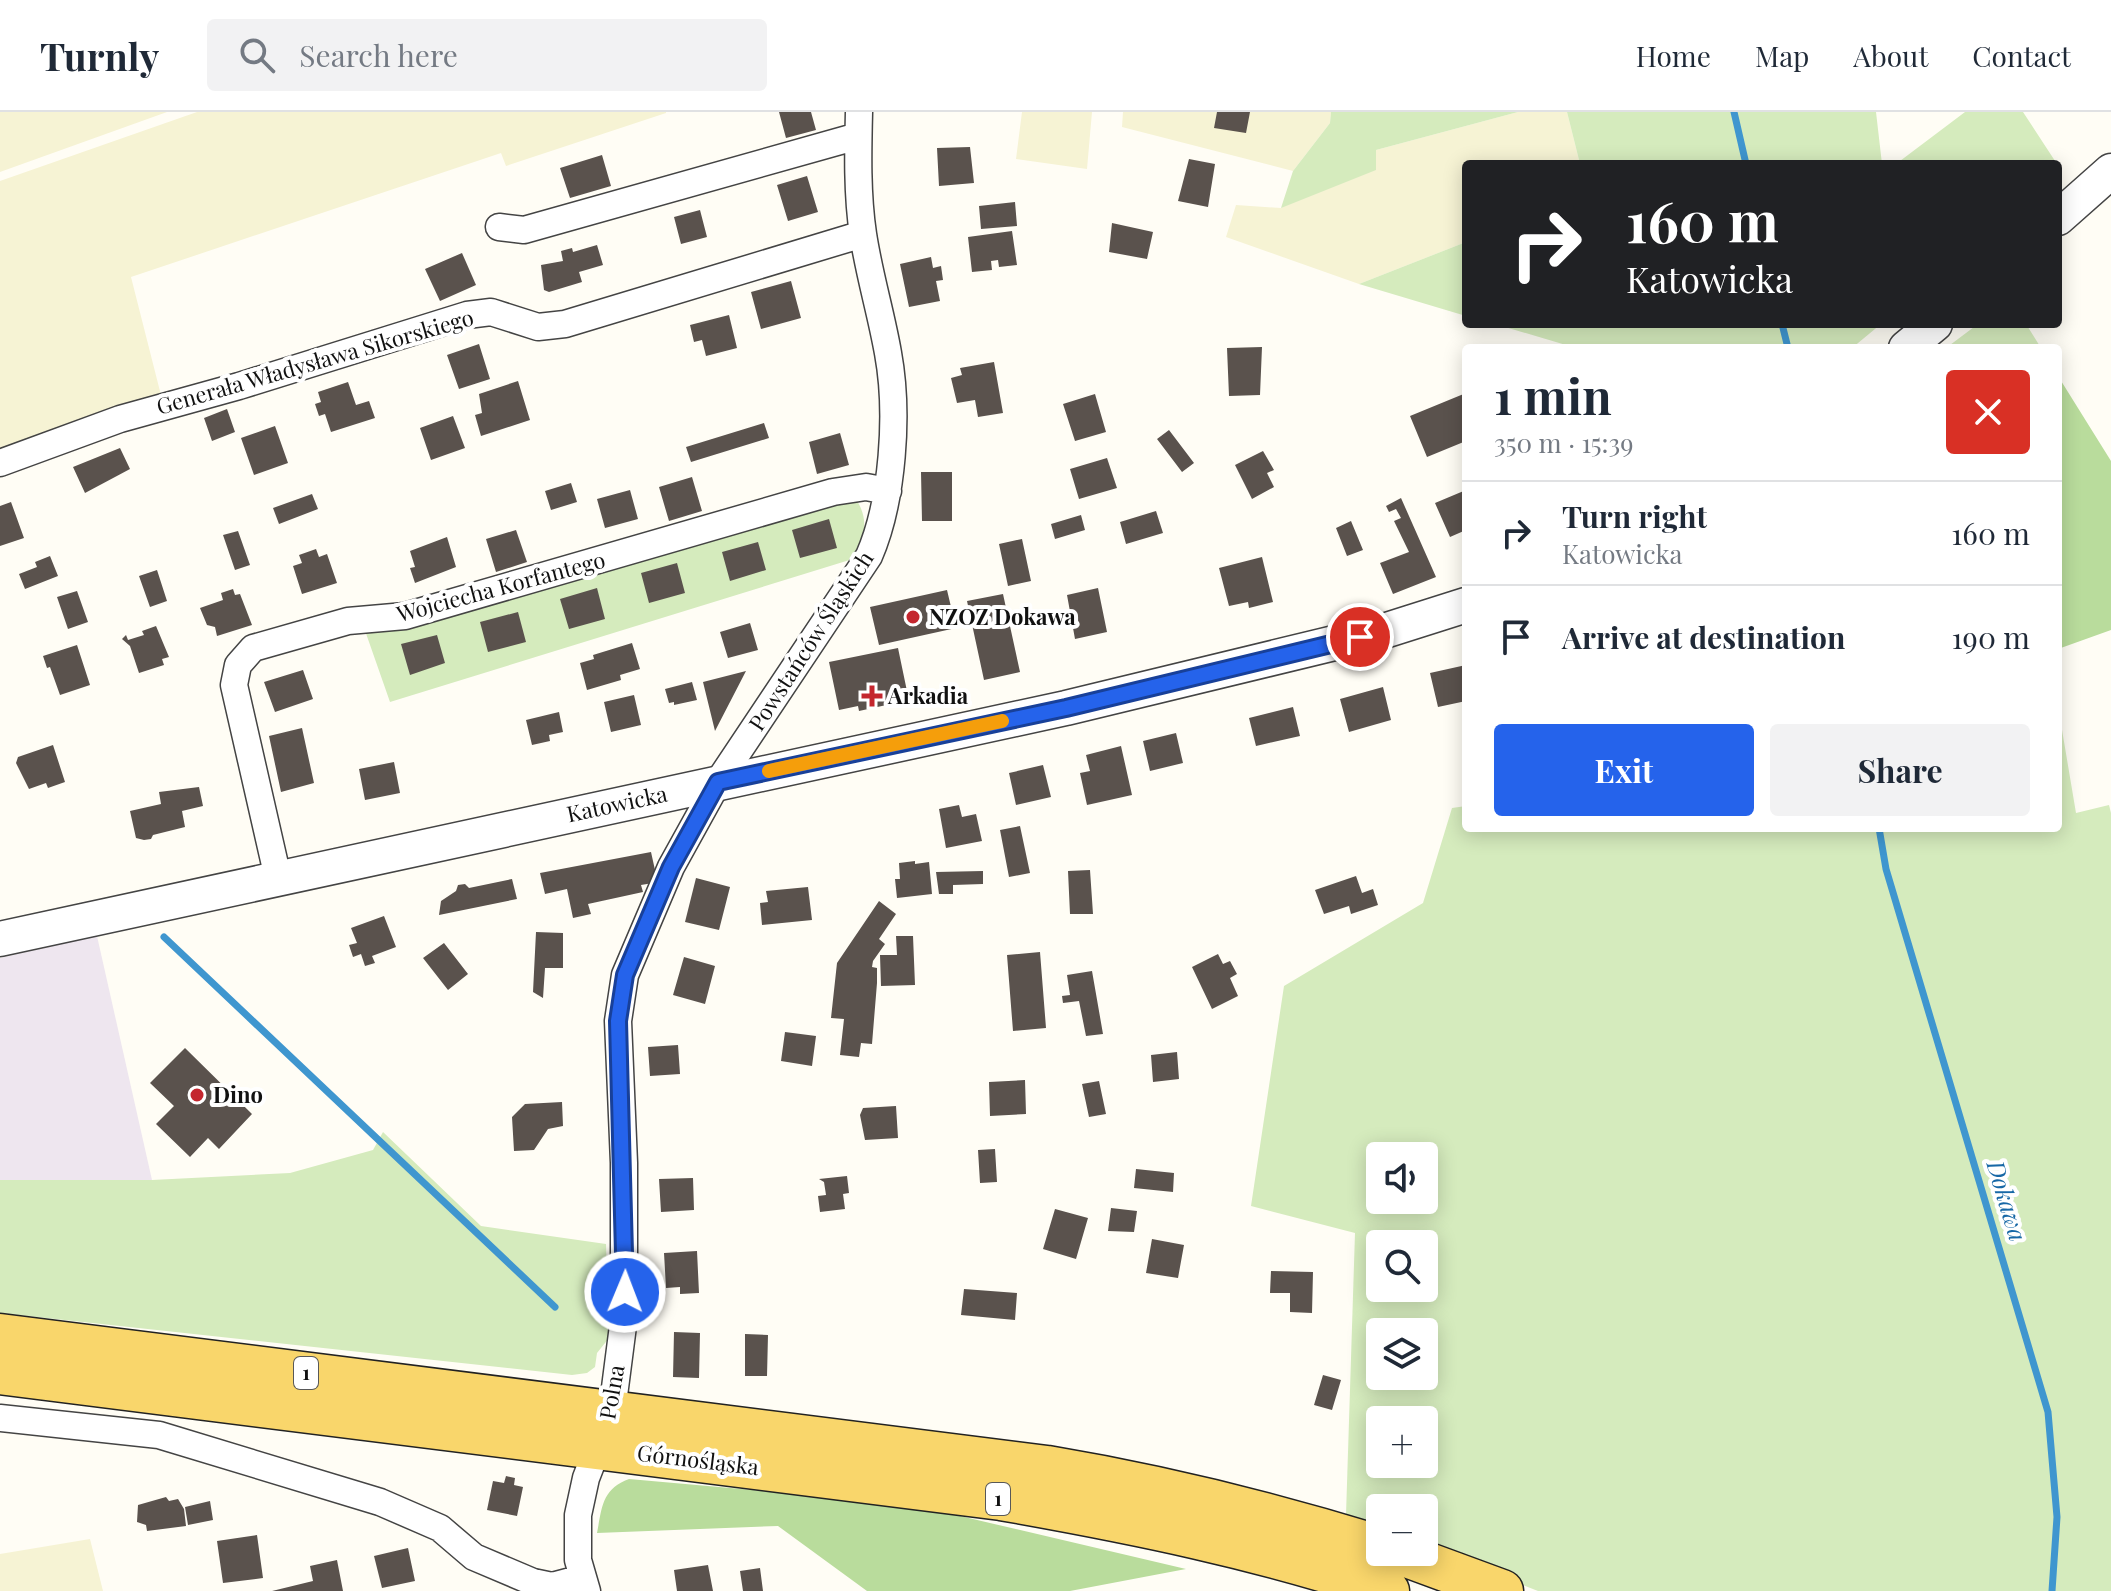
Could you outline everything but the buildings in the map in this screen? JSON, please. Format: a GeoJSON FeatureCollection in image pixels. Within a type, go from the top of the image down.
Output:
{"type":"FeatureCollection","features":[{"type":"Feature","properties":{"kind":"main road","name":"Górnośląska"},"geometry":{"type":"LineString","coordinates":[[0,1335],[606,1429],[1119,1520],[1304,1563],[1388,1591]]}},
{"type":"Feature","properties":{"kind":"main road","name":"Górnośląska"},"geometry":{"type":"LineString","coordinates":[[0,1373],[1047,1467],[1130,1481],[1280,1516],[1366,1543]]}},
{"type":"Feature","properties":{"kind":"main road"},"geometry":{"type":"LineString","coordinates":[[1434,1566],[1502,1591]]}},
{"type":"Feature","properties":{"kind":"street"},"geometry":{"type":"LineString","coordinates":[[499,227],[524,230],[859,124]]}},
{"type":"Feature","properties":{"kind":"street","name":"Powstańców Śląskich"},"geometry":{"type":"LineString","coordinates":[[718,782],[869,556],[888,491],[891,455],[889,357],[863,234],[859,124]]}},
{"type":"Feature","properties":{"kind":"street"},"geometry":{"type":"LineString","coordinates":[[2062,214],[2111,171]]}},
{"type":"Feature","properties":{"kind":"street","name":"Generała Władysława Sikorskiego"},"geometry":{"type":"LineString","coordinates":[[0,463],[120,419],[239,386],[467,315],[491,312],[538,327],[565,324],[863,234]]}},
{"type":"Feature","properties":{"kind":"street"},"geometry":{"type":"LineString","coordinates":[[1911,344],[1930,328]]}},
{"type":"Feature","properties":{"kind":"street","name":"Wojciecha Korfantego"},"geometry":{"type":"LineString","coordinates":[[278,878],[234,685],[238,665],[253,648],[348,621],[405,616],[833,492],[866,487],[888,491]]}},
{"type":"Feature","properties":{"kind":"street","name":"Katowicka"},"geometry":{"type":"LineString","coordinates":[[0,939],[1268,661],[1384,631],[1462,606]]}},
{"type":"Feature","properties":{"kind":"street","name":"Polna"},"geometry":{"type":"LineString","coordinates":[[584,1585],[577,1540],[578,1515],[586,1478],[606,1429],[624,1305],[624,1163],[618,1021],[625,975],[671,867],[718,782]]}},
{"type":"Feature","properties":{"kind":"street"},"geometry":{"type":"LineString","coordinates":[[0,1418],[159,1435],[380,1502],[440,1528],[474,1557],[533,1582],[552,1586],[584,1585]]}},
{"type":"Feature","properties":{"kind":"shaded area"},"geometry":{"type":"Polygon","coordinates":[[[0,112],[167,112],[0,172],[0,112]]]}},
{"type":"Feature","properties":{"kind":"shaded area"},"geometry":{"type":"Polygon","coordinates":[[[197,112],[666,113],[506,166],[501,153],[131,277],[165,411],[0,471],[0,181],[197,112]]]}},
{"type":"Feature","properties":{"kind":"shaded area"},"geometry":{"type":"Polygon","coordinates":[[[1022,112],[1092,112],[1087,169],[1016,159],[1022,112]]]}},
{"type":"Feature","properties":{"kind":"shaded area"},"geometry":{"type":"Polygon","coordinates":[[[1123,112],[1331,112],[1330,123],[1293,171],[1122,127],[1123,112]]]}},
{"type":"Feature","properties":{"kind":"shaded area"},"geometry":{"type":"Polygon","coordinates":[[[1518,112],[1567,112],[1579,160],[1462,160],[1462,244],[1359,284],[1226,237],[1236,205],[1281,208],[1376,150],[1518,112]]]}},
{"type":"Feature","properties":{"kind":"shaded area"},"geometry":{"type":"Polygon","coordinates":[[[97,936],[152,1180],[0,1180],[0,958],[97,936]]]}},
{"type":"Feature","properties":{"kind":"shaded area"},"geometry":{"type":"Polygon","coordinates":[[[90,1539],[103,1591],[0,1591],[0,1554],[90,1539]]]}},
{"type":"Feature","properties":{"kind":"green space"},"geometry":{"type":"Polygon","coordinates":[[[1331,112],[1518,112],[1376,150],[1376,170],[1281,208],[1293,171],[1330,123],[1331,112]]]}},
{"type":"Feature","properties":{"kind":"green space"},"geometry":{"type":"Polygon","coordinates":[[[1567,112],[1876,112],[1882,160],[1579,160],[1567,112]]]}},
{"type":"Feature","properties":{"kind":"green space"},"geometry":{"type":"Polygon","coordinates":[[[1965,112],[2023,112],[2054,160],[1901,160],[1965,112]]]}},
{"type":"Feature","properties":{"kind":"green space"},"geometry":{"type":"Polygon","coordinates":[[[1462,244],[1462,315],[1359,284],[1462,244]]]}},
{"type":"Feature","properties":{"kind":"green space"},"geometry":{"type":"Polygon","coordinates":[[[1508,328],[1876,328],[1857,344],[1562,344],[1508,328]]]}},
{"type":"Feature","properties":{"kind":"green space"},"geometry":{"type":"Polygon","coordinates":[[[1973,328],[2028,328],[2038,344],[1951,344],[1973,328]]]}},
{"type":"Feature","properties":{"kind":"green space"},"geometry":{"type":"Polygon","coordinates":[[[2062,382],[2111,461],[2111,630],[2062,648],[2062,382]]]}},
{"type":"Feature","properties":{"kind":"green space"},"geometry":{"type":"Polygon","coordinates":[[[855,498],[864,520],[856,558],[390,702],[362,622],[855,498]]]}},
{"type":"Feature","properties":{"kind":"green space"},"geometry":{"type":"Polygon","coordinates":[[[2062,730],[2076,813],[2109,805],[2111,813],[2111,1591],[1538,1591],[1438,1552],[1438,1494],[1366,1494],[1366,1523],[1346,1515],[1355,1233],[1251,1206],[1284,986],[1423,903],[1452,808],[1462,807],[1462,832],[2062,832],[2062,730]]]}},
{"type":"Feature","properties":{"kind":"green space"},"geometry":{"type":"Polygon","coordinates":[[[383,1132],[481,1226],[606,1244],[609,1338],[597,1353],[595,1367],[587,1373],[572,1375],[0,1313],[0,1180],[152,1180],[290,1173],[373,1150],[383,1132]]]}},
{"type":"Feature","properties":{"kind":"green space"},"geometry":{"type":"Polygon","coordinates":[[[629,1479],[909,1504],[1186,1569],[1070,1591],[867,1591],[778,1526],[597,1533],[608,1494],[629,1479]]]}},
{"type":"Feature","properties":{"kind":"waterway","name":"Dokawa"},"geometry":{"type":"LineString","coordinates":[[1734,112],[1745,160]]}},
{"type":"Feature","properties":{"kind":"waterway","name":"Dokawa"},"geometry":{"type":"LineString","coordinates":[[1783,328],[1787,344]]}},
{"type":"Feature","properties":{"kind":"waterway","name":"Dokawa"},"geometry":{"type":"LineString","coordinates":[[1880,832],[1886,869],[2048,1412],[2057,1517],[2052,1591]]}},
{"type":"Feature","properties":{"kind":"waterway"},"geometry":{"type":"LineString","coordinates":[[164,937],[555,1307]]}},
{"type":"Feature","properties":{"kind":"slow traffic"},"geometry":{"type":"LineString","coordinates":[[769,771],[1002,721]]}},
{"type":"Feature","properties":{"kind":"place","name":"NZOZ Dokawa"},"geometry":{"type":"Point","coordinates":[913,617]}},
{"type":"Feature","properties":{"kind":"place","name":"Arkadia"},"geometry":{"type":"Point","coordinates":[872,696]}},
{"type":"Feature","properties":{"kind":"place","name":"Dino"},"geometry":{"type":"Point","coordinates":[197,1095]}},
{"type":"Feature","properties":{"kind":"route"},"geometry":{"type":"LineString","coordinates":[[625,1292],[624,1163],[618,1070],[618,1021],[625,975],[671,867],[718,782],[1066,708],[1360,637]]}}]}
